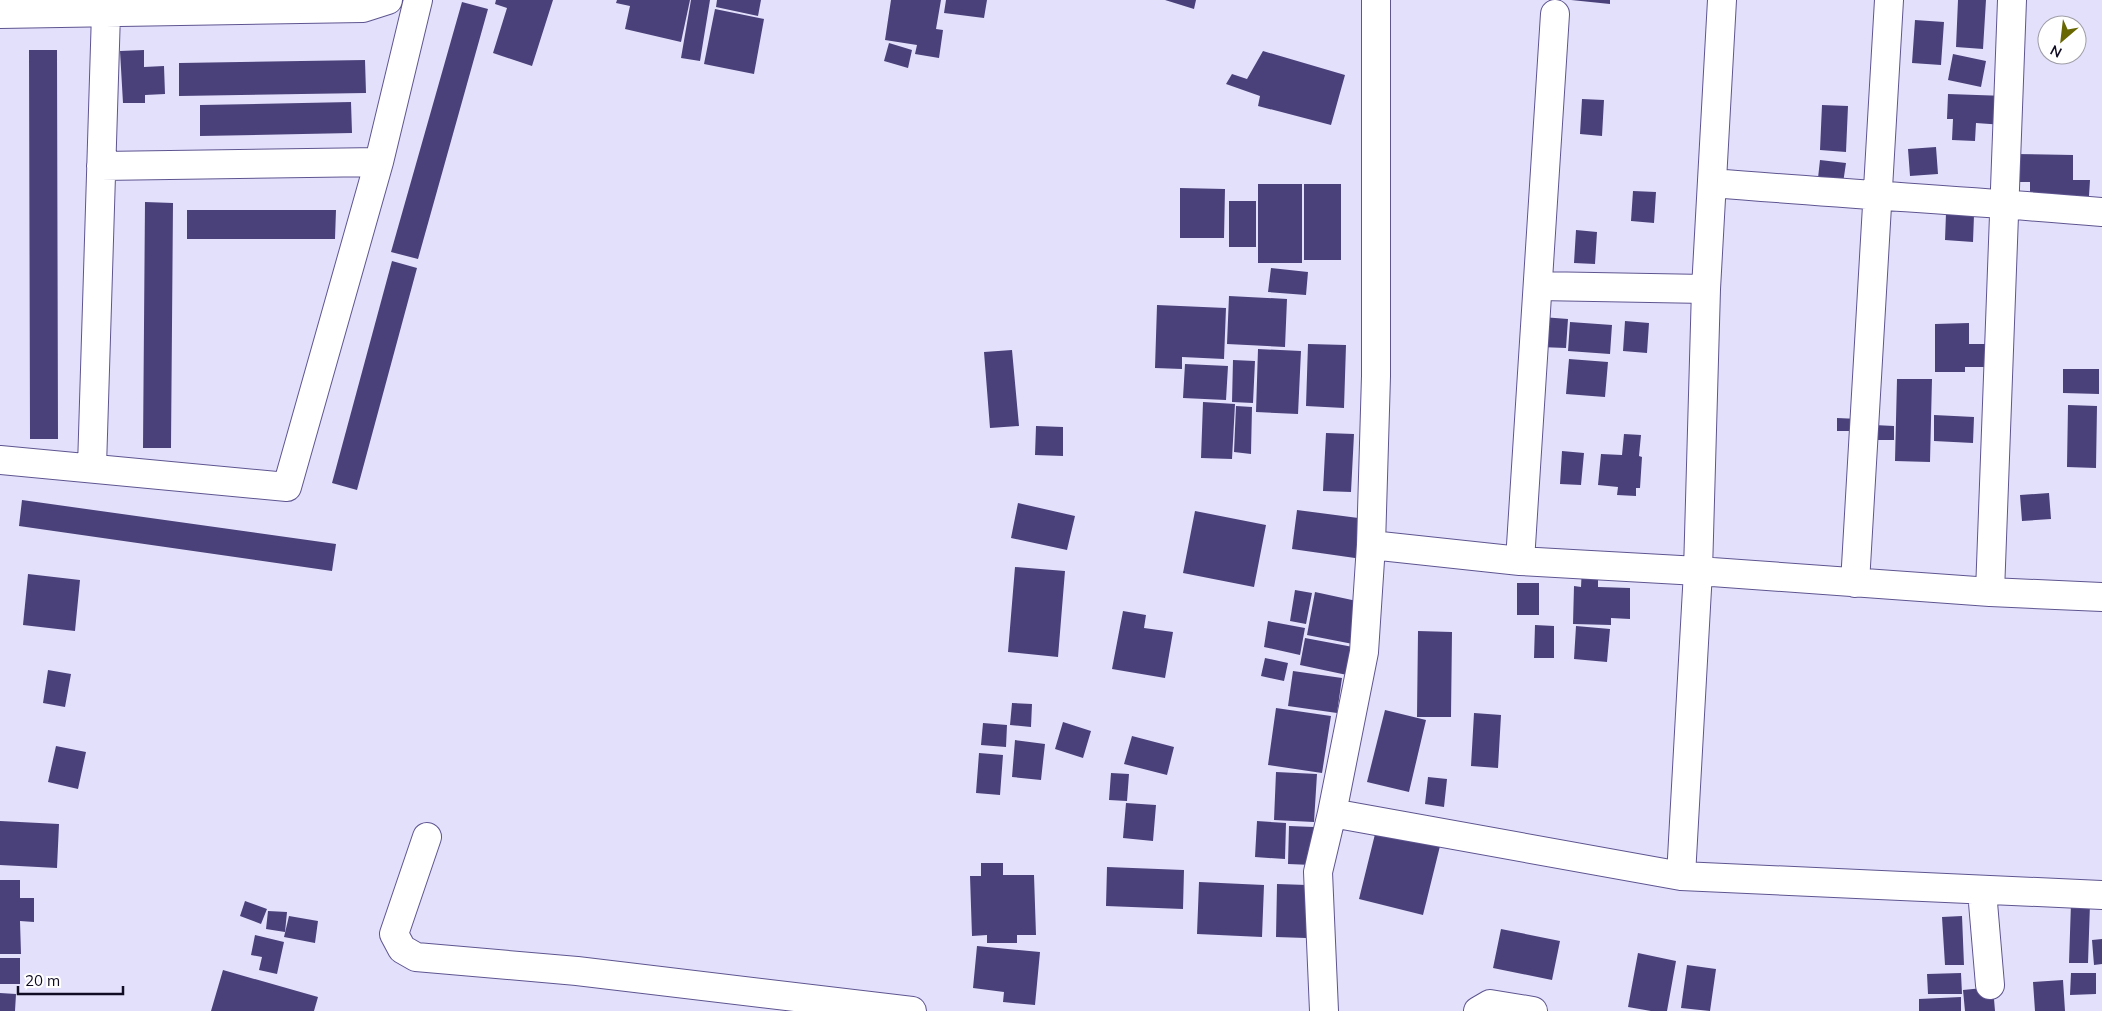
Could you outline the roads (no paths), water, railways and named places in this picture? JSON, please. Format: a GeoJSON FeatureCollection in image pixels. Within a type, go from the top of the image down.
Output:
{"type":"FeatureCollection","features":[{"type":"Feature","properties":{"kind":"street"},"geometry":{"type":"LineString","coordinates":[[0,14],[56,7],[106,13],[363,8],[388,0]]}},
{"type":"Feature","properties":{"kind":"street"},"geometry":{"type":"LineString","coordinates":[[0,460],[92,466],[286,486],[379,162],[418,0]]}},
{"type":"Feature","properties":{"kind":"street"},"geometry":{"type":"LineString","coordinates":[[1324,1011],[1318,872],[1364,652],[1371,545],[1376,376],[1376,0]]}},
{"type":"Feature","properties":{"kind":"street"},"geometry":{"type":"LineString","coordinates":[[1681,876],[1698,571],[1706,289],[1722,0]]}},
{"type":"Feature","properties":{"kind":"street"},"geometry":{"type":"LineString","coordinates":[[1854,583],[1889,0]]}},
{"type":"Feature","properties":{"kind":"street"},"geometry":{"type":"LineString","coordinates":[[1990,592],[2012,0]]}},
{"type":"Feature","properties":{"kind":"street"},"geometry":{"type":"LineString","coordinates":[[92,466],[106,13]]}},
{"type":"Feature","properties":{"kind":"street"},"geometry":{"type":"LineString","coordinates":[[1520,561],[1555,14]]}},
{"type":"Feature","properties":{"kind":"street"},"geometry":{"type":"LineString","coordinates":[[101,166],[379,162]]}},
{"type":"Feature","properties":{"kind":"street"},"geometry":{"type":"LineString","coordinates":[[1713,183],[1876,197],[2102,212]]}},
{"type":"Feature","properties":{"kind":"street"},"geometry":{"type":"LineString","coordinates":[[1538,286],[1706,289]]}},
{"type":"Feature","properties":{"kind":"street"},"geometry":{"type":"LineString","coordinates":[[1371,545],[1520,561],[1698,571],[1990,592],[2102,597]]}},
{"type":"Feature","properties":{"kind":"street"},"geometry":{"type":"LineString","coordinates":[[1332,812],[1681,876],[2102,895]]}},
{"type":"Feature","properties":{"kind":"street"},"geometry":{"type":"LineString","coordinates":[[428,837],[394,934],[402,949],[416,957],[578,971],[856,1008],[912,1011]]}},
{"type":"Feature","properties":{"kind":"street"},"geometry":{"type":"LineString","coordinates":[[1982,891],[1990,985]]}},
{"type":"Feature","properties":{"kind":"street"},"geometry":{"type":"LineString","coordinates":[[1478,1011],[1490,1004],[1533,1011]]}}]}
